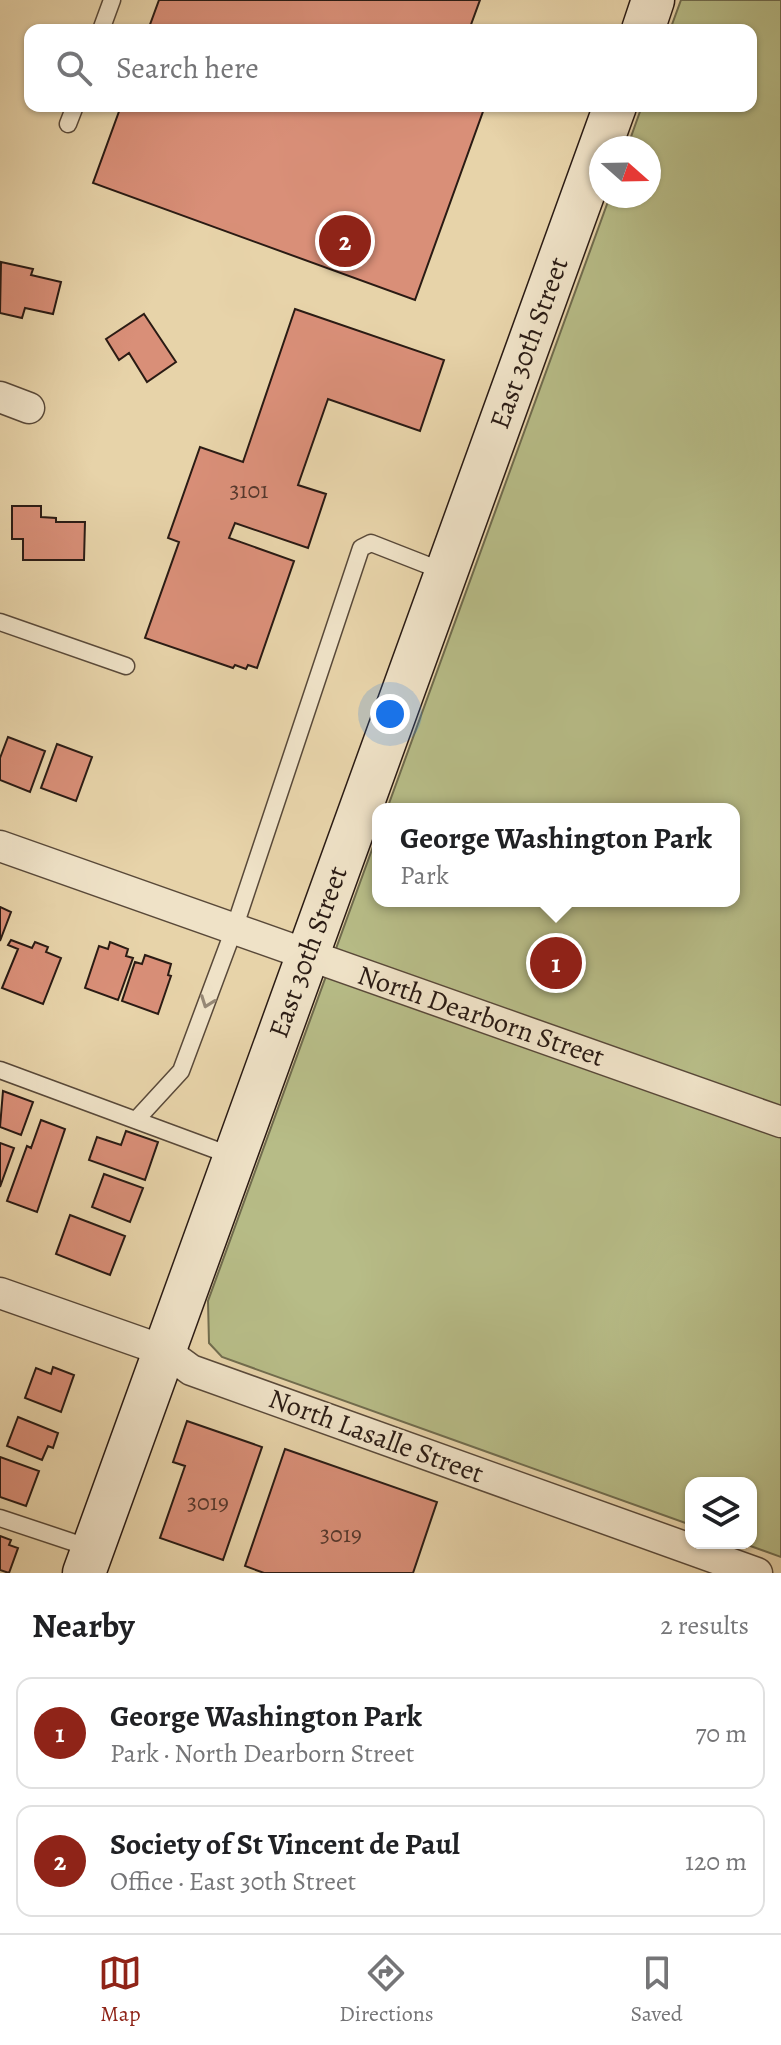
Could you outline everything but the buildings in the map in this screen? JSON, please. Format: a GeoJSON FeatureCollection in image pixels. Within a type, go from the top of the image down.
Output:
{"type":"FeatureCollection","features":[{"type":"Feature","properties":{"kind":"main road"},"geometry":{"type":"LineString","coordinates":[[645,24],[653,0]]}},
{"type":"Feature","properties":{"kind":"main road","name":"East 30th Street"},"geometry":{"type":"LineString","coordinates":[[88,1561],[613,112]]}},
{"type":"Feature","properties":{"kind":"street"},"geometry":{"type":"LineString","coordinates":[[0,397],[29,408]]}},
{"type":"Feature","properties":{"kind":"street","name":"North Dearborn Street"},"geometry":{"type":"LineString","coordinates":[[0,846],[781,1122]]}},
{"type":"Feature","properties":{"kind":"street","name":"North Lasalle Street"},"geometry":{"type":"LineString","coordinates":[[0,1293],[165,1351],[191,1370],[757,1573]]}},
{"type":"Feature","properties":{"kind":"lane"},"geometry":{"type":"LineString","coordinates":[[103,24],[112,0]]}},
{"type":"Feature","properties":{"kind":"lane"},"geometry":{"type":"LineString","coordinates":[[68,124],[73,112]]}},
{"type":"Feature","properties":{"kind":"lane"},"geometry":{"type":"LineString","coordinates":[[136,1120],[181,1071],[234,929],[361,548],[371,543],[447,572]]}},
{"type":"Feature","properties":{"kind":"lane"},"geometry":{"type":"LineString","coordinates":[[0,622],[126,666]]}},
{"type":"Feature","properties":{"kind":"lane"},"geometry":{"type":"LineString","coordinates":[[0,1070],[235,1157]]}},
{"type":"Feature","properties":{"kind":"lane"},"geometry":{"type":"LineString","coordinates":[[0,1518],[88,1561]]}},
{"type":"Feature","properties":{"kind":"green space"},"geometry":{"type":"Polygon","coordinates":[[[681,0],[781,0],[781,1557],[757,1548],[757,1477],[685,1477],[685,1523],[222,1357],[209,1343],[208,1301],[372,850],[372,907],[740,907],[740,803],[389,803],[606,208],[661,208],[661,136],[631,136],[640,112],[757,112],[757,24],[672,24],[681,0]]]}},
{"type":"Feature","properties":{"kind":"place","name":"Society of St Vincent de Paul"},"geometry":{"type":"Point","coordinates":[345,241]}},
{"type":"Feature","properties":{"kind":"place","name":"George Washington Park"},"geometry":{"type":"Point","coordinates":[556,963]}}]}
